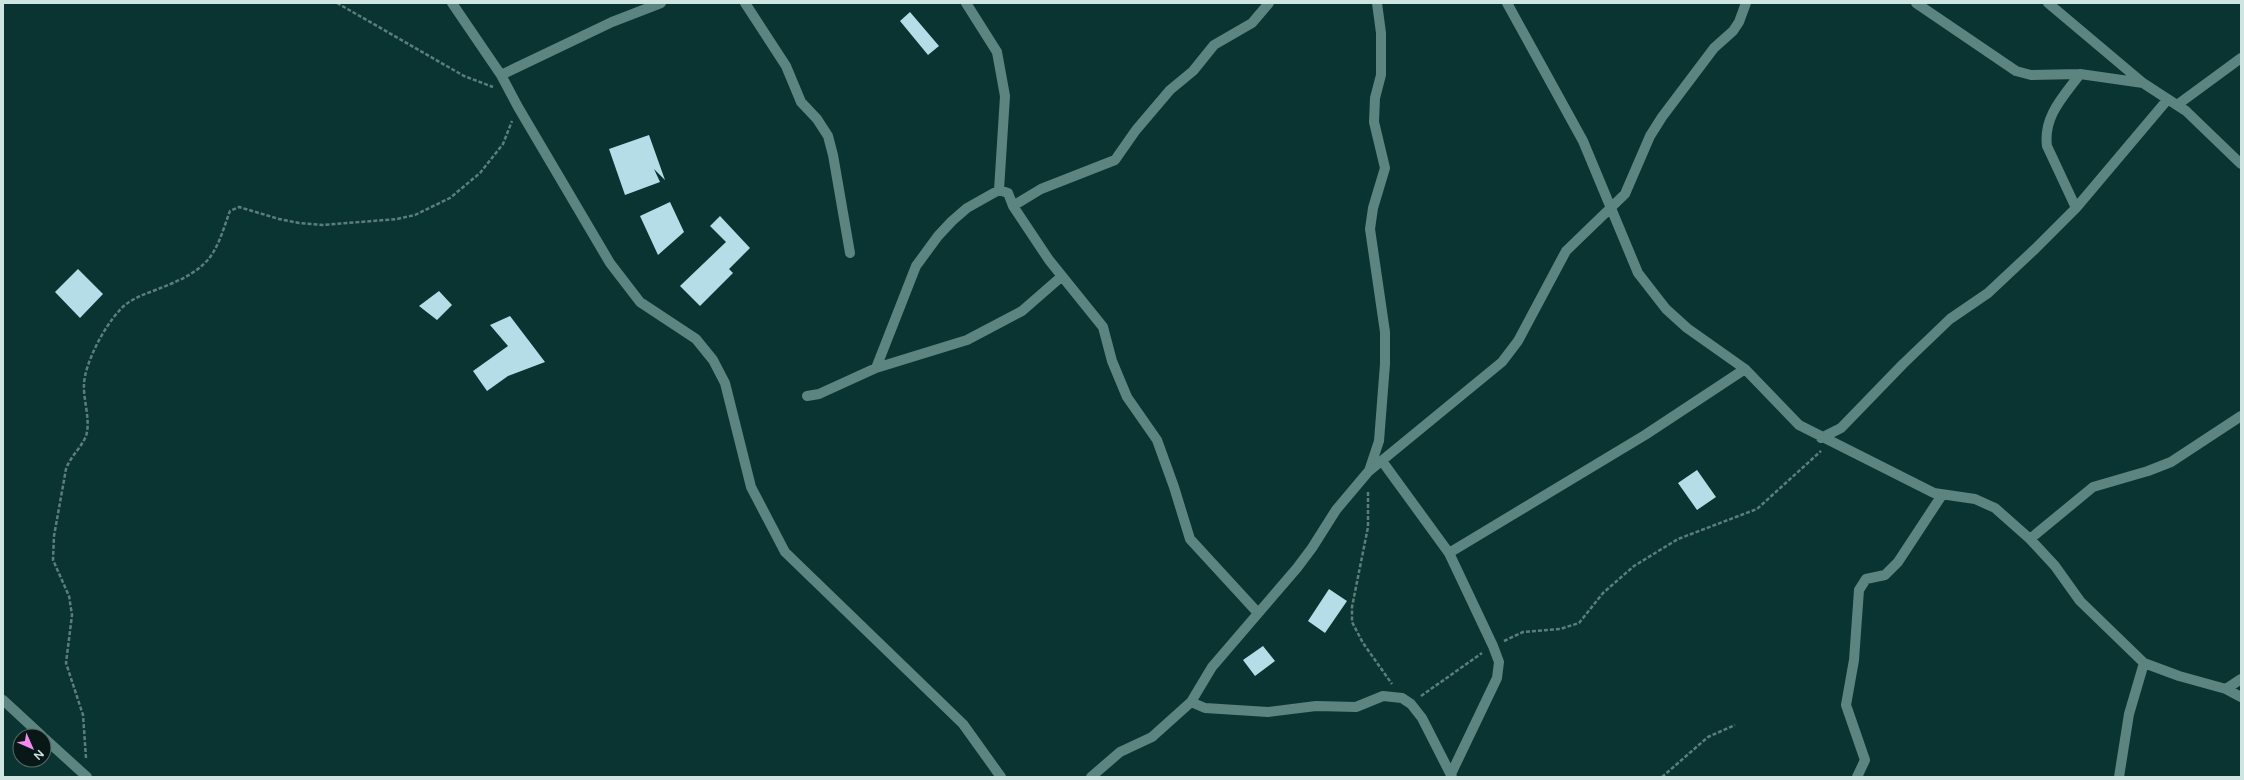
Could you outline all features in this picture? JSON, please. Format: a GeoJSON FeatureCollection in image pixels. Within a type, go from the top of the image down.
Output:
{"type":"FeatureCollection","features":[{"type":"Feature","properties":{"kind":"street"},"geometry":{"type":"LineString","coordinates":[[452,3],[501,75],[518,107],[610,263],[640,302],[696,339],[713,360],[725,383],[751,487],[785,552],[963,724],[1001,777]]}},
{"type":"Feature","properties":{"kind":"street"},"geometry":{"type":"LineString","coordinates":[[501,75],[612,22],[661,3]]}},
{"type":"Feature","properties":{"kind":"street"},"geometry":{"type":"LineString","coordinates":[[745,3],[786,66],[801,102],[820,122],[828,136],[833,155],[850,253]]}},
{"type":"Feature","properties":{"kind":"street"},"geometry":{"type":"LineString","coordinates":[[966,3],[997,52],[1006,96],[999,190]]}},
{"type":"Feature","properties":{"kind":"street"},"geometry":{"type":"LineString","coordinates":[[1013,206],[1041,190],[1115,160],[1136,130],[1170,90],[1193,71],[1214,45],[1252,22],[1269,3]]}},
{"type":"Feature","properties":{"kind":"street"},"geometry":{"type":"LineString","coordinates":[[1368,472],[1379,441],[1385,364],[1385,332],[1370,229],[1373,208],[1385,168],[1374,122],[1374,98],[1381,75],[1381,33],[1377,3]]}},
{"type":"Feature","properties":{"kind":"street"},"geometry":{"type":"LineString","coordinates":[[1507,3],[1582,141],[1638,273],[1666,309],[1687,328],[1745,369],[1799,426],[1934,493],[1975,499],[1995,508],[2030,539],[2055,566],[2080,601],[2144,663],[2179,676],[2226,689],[2241,697]]}},
{"type":"Feature","properties":{"kind":"street"},"geometry":{"type":"LineString","coordinates":[[1091,777],[1120,752],[1152,737],[1191,702],[1212,667],[1312,548],[1336,510],[1368,472],[1502,362],[1518,341],[1566,252],[1610,207],[1625,194],[1650,136],[1662,117],[1714,48],[1733,31],[1739,22],[1746,3]]}},
{"type":"Feature","properties":{"kind":"street"},"geometry":{"type":"LineString","coordinates":[[1916,3],[2016,71],[2030,75],[2080,74],[2143,83]]}},
{"type":"Feature","properties":{"kind":"street"},"geometry":{"type":"LineString","coordinates":[[2048,3],[2143,83],[2186,111],[2241,164]]}},
{"type":"Feature","properties":{"kind":"street"},"geometry":{"type":"LineString","coordinates":[[2177,105],[2220,75],[2241,58]]}},
{"type":"Feature","properties":{"kind":"street"},"geometry":{"type":"LineString","coordinates":[[2076,208],[2047,146],[2045,135],[2047,123],[2055,108],[2080,74]]}},
{"type":"Feature","properties":{"kind":"street"},"geometry":{"type":"LineString","coordinates":[[1825,440],[1844,425],[1903,364],[1950,319],[1988,293],[2076,208],[2168,99]]}},
{"type":"Feature","properties":{"kind":"street"},"geometry":{"type":"LineString","coordinates":[[876,368],[916,266],[938,236],[967,208],[999,190],[1008,193],[1013,206],[1061,277],[1103,327],[1112,361],[1127,397],[1157,440],[1174,487],[1190,539],[1258,613]]}},
{"type":"Feature","properties":{"kind":"street"},"geometry":{"type":"LineString","coordinates":[[807,396],[819,394],[876,368],[967,340],[1022,311],[1061,277]]}},
{"type":"Feature","properties":{"kind":"street"},"geometry":{"type":"LineString","coordinates":[[1449,553],[1645,435],[1745,369]]}},
{"type":"Feature","properties":{"kind":"street"},"geometry":{"type":"LineString","coordinates":[[2030,539],[2092,487],[2148,471],[2171,462],[2241,416]]}},
{"type":"Feature","properties":{"kind":"street"},"geometry":{"type":"LineString","coordinates":[[1382,461],[1449,553],[1493,646],[1499,662],[1497,678],[1452,775]]}},
{"type":"Feature","properties":{"kind":"street"},"geometry":{"type":"LineString","coordinates":[[1857,777],[1865,760],[1846,705],[1854,660],[1859,590],[1866,579],[1885,575],[1898,562],[1942,495]]}},
{"type":"Feature","properties":{"kind":"street"},"geometry":{"type":"LineString","coordinates":[[2119,777],[2129,714],[2144,663]]}},
{"type":"Feature","properties":{"kind":"street"},"geometry":{"type":"LineString","coordinates":[[2226,689],[2241,679]]}},
{"type":"Feature","properties":{"kind":"street"},"geometry":{"type":"LineString","coordinates":[[1191,702],[1205,708],[1268,712],[1316,706],[1356,707],[1383,696],[1402,698],[1411,704],[1422,718],[1452,775]]}},
{"type":"Feature","properties":{"kind":"street"},"geometry":{"type":"LineString","coordinates":[[3,700],[33,728]]}},
{"type":"Feature","properties":{"kind":"street"},"geometry":{"type":"LineString","coordinates":[[52,745],[87,777]]}},
{"type":"Feature","properties":{"kind":"path"},"geometry":{"type":"LineString","coordinates":[[337,3],[479,84],[510,92]]}},
{"type":"Feature","properties":{"kind":"path"},"geometry":{"type":"LineString","coordinates":[[87,777],[86,736],[83,714],[66,663],[72,615],[69,596],[53,560],[54,536],[68,462],[86,436],[87,428],[84,384],[87,369],[105,330],[118,312],[131,300],[186,277],[209,259],[216,249],[230,211],[234,208],[239,207],[299,223],[323,225],[397,219],[428,210],[450,198],[480,173],[503,144],[518,107]]}},
{"type":"Feature","properties":{"kind":"path"},"geometry":{"type":"LineString","coordinates":[[1411,704],[1439,682],[1493,646],[1523,632],[1560,629],[1579,623],[1603,593],[1634,566],[1678,539],[1757,510],[1825,440]]}},
{"type":"Feature","properties":{"kind":"path"},"geometry":{"type":"LineString","coordinates":[[1368,472],[1368,527],[1352,607],[1352,622],[1363,643],[1402,698]]}},
{"type":"Feature","properties":{"kind":"path"},"geometry":{"type":"LineString","coordinates":[[1662,777],[1708,737],[1735,725]]}},
{"type":"Feature","properties":{"kind":"building"},"geometry":{"type":"Polygon","coordinates":[[[910,12],[939,46],[928,55],[900,21],[910,12]]]}},
{"type":"Feature","properties":{"kind":"building"},"geometry":{"type":"Polygon","coordinates":[[[649,135],[665,180],[654,169],[660,182],[625,195],[609,149],[649,135]]]}},
{"type":"Feature","properties":{"kind":"building"},"geometry":{"type":"Polygon","coordinates":[[[670,202],[684,232],[658,255],[640,216],[670,202]]]}},
{"type":"Feature","properties":{"kind":"building"},"geometry":{"type":"Polygon","coordinates":[[[720,216],[750,248],[729,269],[733,273],[700,306],[680,286],[726,242],[710,226],[720,216]]]}},
{"type":"Feature","properties":{"kind":"building"},"geometry":{"type":"Polygon","coordinates":[[[78,269],[103,294],[80,318],[55,292],[78,269]]]}},
{"type":"Feature","properties":{"kind":"building"},"geometry":{"type":"Polygon","coordinates":[[[439,291],[452,305],[437,320],[419,306],[439,291]]]}},
{"type":"Feature","properties":{"kind":"building"},"geometry":{"type":"Polygon","coordinates":[[[510,316],[545,362],[508,376],[487,391],[473,371],[508,346],[490,325],[510,316]]]}},
{"type":"Feature","properties":{"kind":"building"},"geometry":{"type":"Polygon","coordinates":[[[1697,470],[1716,497],[1697,510],[1678,483],[1697,470]]]}},
{"type":"Feature","properties":{"kind":"building"},"geometry":{"type":"Polygon","coordinates":[[[1329,589],[1347,601],[1325,633],[1308,621],[1329,589]]]}},
{"type":"Feature","properties":{"kind":"building"},"geometry":{"type":"Polygon","coordinates":[[[1263,646],[1275,661],[1255,676],[1243,660],[1263,646]]]}}]}
